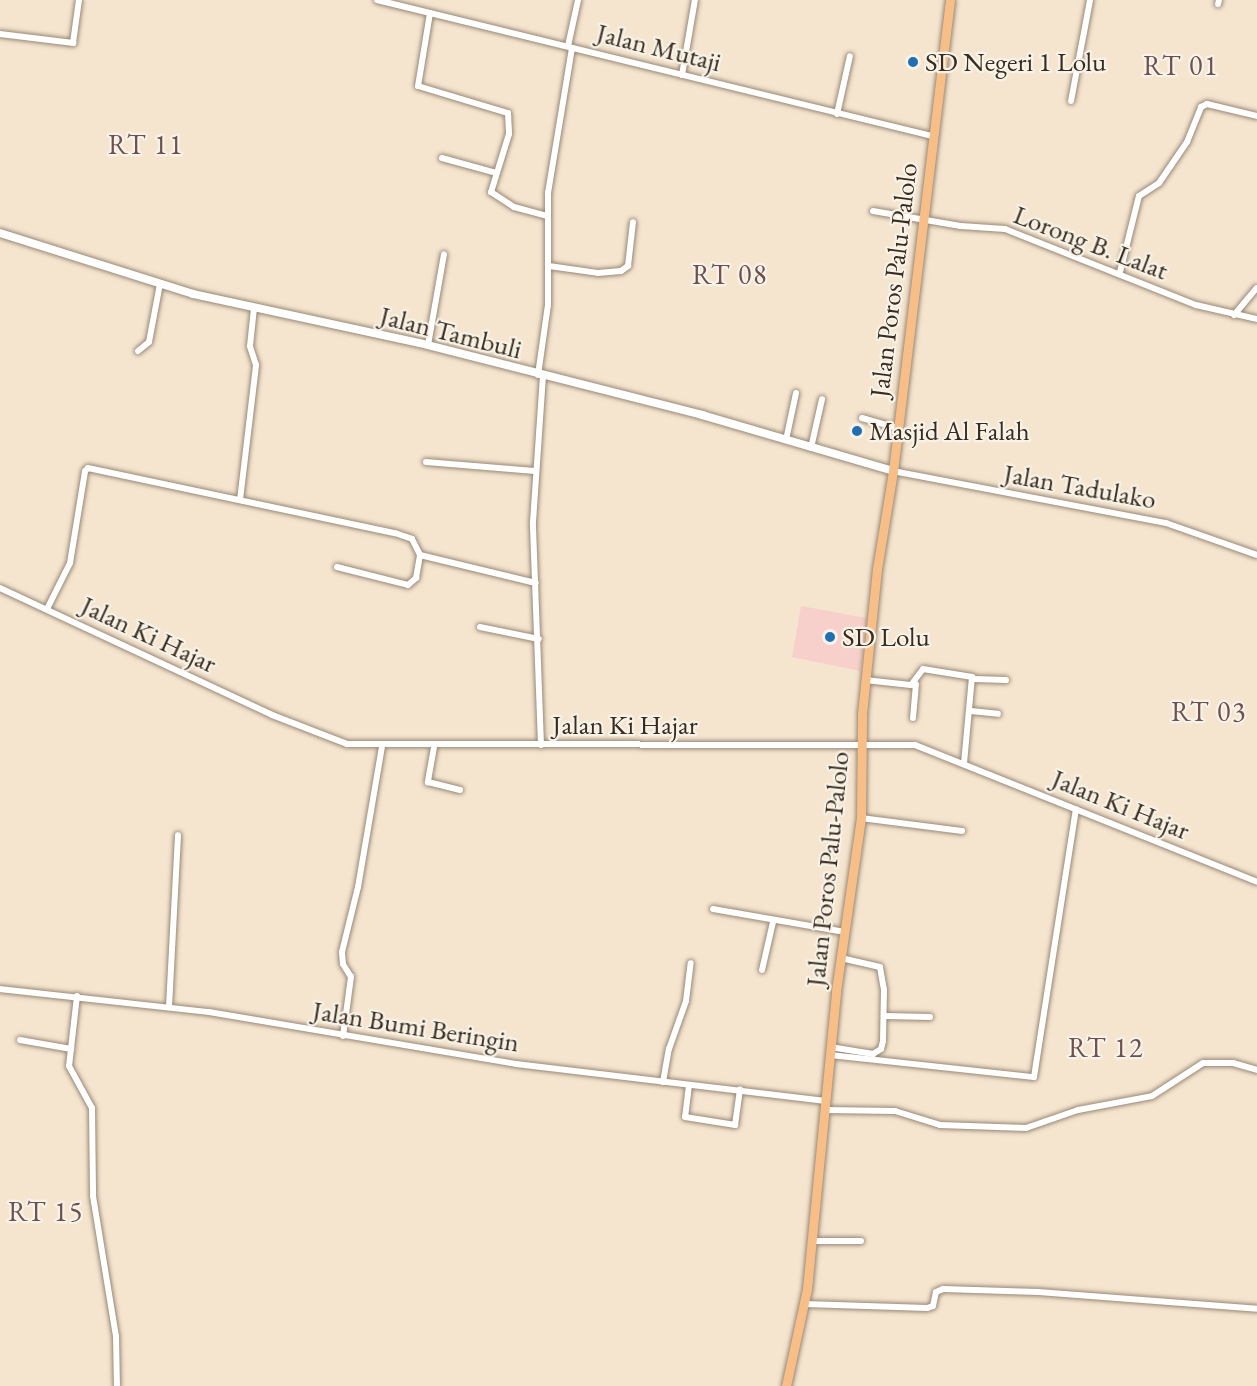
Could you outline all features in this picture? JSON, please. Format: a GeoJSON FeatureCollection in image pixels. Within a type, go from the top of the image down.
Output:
{"type":"FeatureCollection","features":[{"type":"Feature","properties":{"kind":"main road","name":"Jalan Poros Palu-Palolo"},"geometry":{"type":"LineString","coordinates":[[786,1386],[805,1304],[830,1051],[861,818],[865,680],[893,471],[950,0]]}},
{"type":"Feature","properties":{"kind":"street"},"geometry":{"type":"LineString","coordinates":[[0,34],[73,43],[79,0]]}},
{"type":"Feature","properties":{"kind":"street","name":"Jalan Mutaji"},"geometry":{"type":"LineString","coordinates":[[377,0],[932,136]]}},
{"type":"Feature","properties":{"kind":"street"},"geometry":{"type":"LineString","coordinates":[[541,745],[535,471],[541,375],[546,337],[553,160],[578,0]]}},
{"type":"Feature","properties":{"kind":"street"},"geometry":{"type":"LineString","coordinates":[[682,75],[695,0]]}},
{"type":"Feature","properties":{"kind":"street"},"geometry":{"type":"LineString","coordinates":[[1071,101],[1090,0]]}},
{"type":"Feature","properties":{"kind":"street"},"geometry":{"type":"LineString","coordinates":[[430,13],[417,85],[508,113],[509,134],[491,187],[497,198],[519,210],[549,216]]}},
{"type":"Feature","properties":{"kind":"street"},"geometry":{"type":"LineString","coordinates":[[837,114],[850,56]]}},
{"type":"Feature","properties":{"kind":"street"},"geometry":{"type":"LineString","coordinates":[[1120,272],[1138,196],[1159,183],[1188,142],[1202,107],[1207,104],[1257,116]]}},
{"type":"Feature","properties":{"kind":"street"},"geometry":{"type":"LineString","coordinates":[[442,158],[496,173]]}},
{"type":"Feature","properties":{"kind":"street","name":"Lorong B. Lalat"},"geometry":{"type":"LineString","coordinates":[[873,211],[961,226],[1005,229],[1120,272],[1196,305],[1257,319]]}},
{"type":"Feature","properties":{"kind":"street"},"geometry":{"type":"LineString","coordinates":[[549,266],[598,273],[621,271],[628,266],[633,222]]}},
{"type":"Feature","properties":{"kind":"street","name":"Jalan Tambuli"},"geometry":{"type":"LineString","coordinates":[[0,233],[160,284],[254,309],[428,345],[786,440],[893,471]]}},
{"type":"Feature","properties":{"kind":"street"},"geometry":{"type":"LineString","coordinates":[[428,345],[444,254]]}},
{"type":"Feature","properties":{"kind":"street"},"geometry":{"type":"LineString","coordinates":[[138,351],[148,342],[160,284]]}},
{"type":"Feature","properties":{"kind":"street"},"geometry":{"type":"LineString","coordinates":[[1234,315],[1257,288]]}},
{"type":"Feature","properties":{"kind":"street"},"geometry":{"type":"LineString","coordinates":[[240,500],[256,365],[250,346],[254,309]]}},
{"type":"Feature","properties":{"kind":"street"},"geometry":{"type":"LineString","coordinates":[[786,440],[796,393]]}},
{"type":"Feature","properties":{"kind":"street"},"geometry":{"type":"LineString","coordinates":[[811,448],[822,399]]}},
{"type":"Feature","properties":{"kind":"street"},"geometry":{"type":"LineString","coordinates":[[862,418],[898,428]]}},
{"type":"Feature","properties":{"kind":"street"},"geometry":{"type":"LineString","coordinates":[[426,462],[535,471]]}},
{"type":"Feature","properties":{"kind":"street"},"geometry":{"type":"LineString","coordinates":[[47,609],[71,560],[86,469],[120,472],[401,534],[415,541],[420,555],[416,578],[408,585],[337,567]]}},
{"type":"Feature","properties":{"kind":"street","name":"Jalan Tadulako"},"geometry":{"type":"LineString","coordinates":[[893,471],[1166,523],[1257,555]]}},
{"type":"Feature","properties":{"kind":"street"},"geometry":{"type":"LineString","coordinates":[[420,555],[536,583]]}},
{"type":"Feature","properties":{"kind":"street","name":"Jalan Ki Hajar"},"geometry":{"type":"LineString","coordinates":[[0,588],[314,734],[347,744],[382,747],[863,744],[924,747],[1257,882]]}},
{"type":"Feature","properties":{"kind":"street"},"geometry":{"type":"LineString","coordinates":[[480,627],[539,639]]}},
{"type":"Feature","properties":{"kind":"street"},"geometry":{"type":"LineString","coordinates":[[913,718],[916,684],[922,669],[974,679],[1006,681]]}},
{"type":"Feature","properties":{"kind":"street"},"geometry":{"type":"LineString","coordinates":[[964,763],[974,679]]}},
{"type":"Feature","properties":{"kind":"street"},"geometry":{"type":"LineString","coordinates":[[865,680],[916,684]]}},
{"type":"Feature","properties":{"kind":"street"},"geometry":{"type":"LineString","coordinates":[[971,711],[998,714]]}},
{"type":"Feature","properties":{"kind":"street"},"geometry":{"type":"LineString","coordinates":[[343,1036],[351,977],[343,964],[342,952],[358,887],[382,747]]}},
{"type":"Feature","properties":{"kind":"street"},"geometry":{"type":"LineString","coordinates":[[434,747],[428,782],[460,790]]}},
{"type":"Feature","properties":{"kind":"street"},"geometry":{"type":"LineString","coordinates":[[830,1051],[1034,1077],[1076,809]]}},
{"type":"Feature","properties":{"kind":"street"},"geometry":{"type":"LineString","coordinates":[[861,818],[962,831]]}},
{"type":"Feature","properties":{"kind":"street"},"geometry":{"type":"LineString","coordinates":[[169,1007],[178,835]]}},
{"type":"Feature","properties":{"kind":"street"},"geometry":{"type":"LineString","coordinates":[[713,909],[773,922],[845,932]]}},
{"type":"Feature","properties":{"kind":"street"},"geometry":{"type":"LineString","coordinates":[[762,970],[773,922]]}},
{"type":"Feature","properties":{"kind":"street"},"geometry":{"type":"LineString","coordinates":[[830,1051],[876,1054],[882,1046],[885,1016],[880,967],[841,958]]}},
{"type":"Feature","properties":{"kind":"street"},"geometry":{"type":"LineString","coordinates":[[663,1082],[669,1049],[686,1001],[691,963]]}},
{"type":"Feature","properties":{"kind":"street","name":"Jalan Bumi Beringin"},"geometry":{"type":"LineString","coordinates":[[0,989],[169,1007],[473,1058],[663,1082],[740,1089],[826,1105],[895,1111],[940,1125],[1026,1128],[1078,1110],[1152,1096],[1203,1063],[1233,1063],[1257,1070]]}},
{"type":"Feature","properties":{"kind":"street"},"geometry":{"type":"LineString","coordinates":[[77,996],[69,1066],[92,1107],[93,1196],[116,1336],[117,1386]]}},
{"type":"Feature","properties":{"kind":"street"},"geometry":{"type":"LineString","coordinates":[[885,1016],[930,1017]]}},
{"type":"Feature","properties":{"kind":"street"},"geometry":{"type":"LineString","coordinates":[[20,1040],[71,1049]]}},
{"type":"Feature","properties":{"kind":"street"},"geometry":{"type":"LineString","coordinates":[[689,1085],[685,1117],[735,1125],[740,1089]]}},
{"type":"Feature","properties":{"kind":"street"},"geometry":{"type":"LineString","coordinates":[[812,1241],[861,1241]]}},
{"type":"Feature","properties":{"kind":"street"},"geometry":{"type":"LineString","coordinates":[[805,1304],[927,1308],[933,1306],[936,1292],[943,1289],[1038,1292],[1257,1309]]}},
{"type":"Feature","properties":{"kind":"shaded area","name":"SD Lolu"},"geometry":{"type":"Polygon","coordinates":[[[801,606],[867,618],[860,671],[792,657],[801,606]]]}},
{"type":"Feature","properties":{"kind":"place","name":"SD Negeri 1 Lolu"},"geometry":{"type":"Point","coordinates":[913,62]}},
{"type":"Feature","properties":{"kind":"place","name":"Masjid Al Falah"},"geometry":{"type":"Point","coordinates":[857,431]}},
{"type":"Feature","properties":{"kind":"place","name":"SD Lolu"},"geometry":{"type":"Point","coordinates":[830,637]}},
{"type":"Feature","properties":{"kind":"district","name":"RT 01"},"geometry":{"type":"Point","coordinates":[1181,65]}},
{"type":"Feature","properties":{"kind":"district","name":"RT 11"},"geometry":{"type":"Point","coordinates":[146,144]}},
{"type":"Feature","properties":{"kind":"district","name":"RT 08"},"geometry":{"type":"Point","coordinates":[730,274]}},
{"type":"Feature","properties":{"kind":"district","name":"RT 03"},"geometry":{"type":"Point","coordinates":[1209,711]}},
{"type":"Feature","properties":{"kind":"district","name":"RT 12"},"geometry":{"type":"Point","coordinates":[1106,1047]}},
{"type":"Feature","properties":{"kind":"district","name":"RT 15"},"geometry":{"type":"Point","coordinates":[46,1211]}}]}
